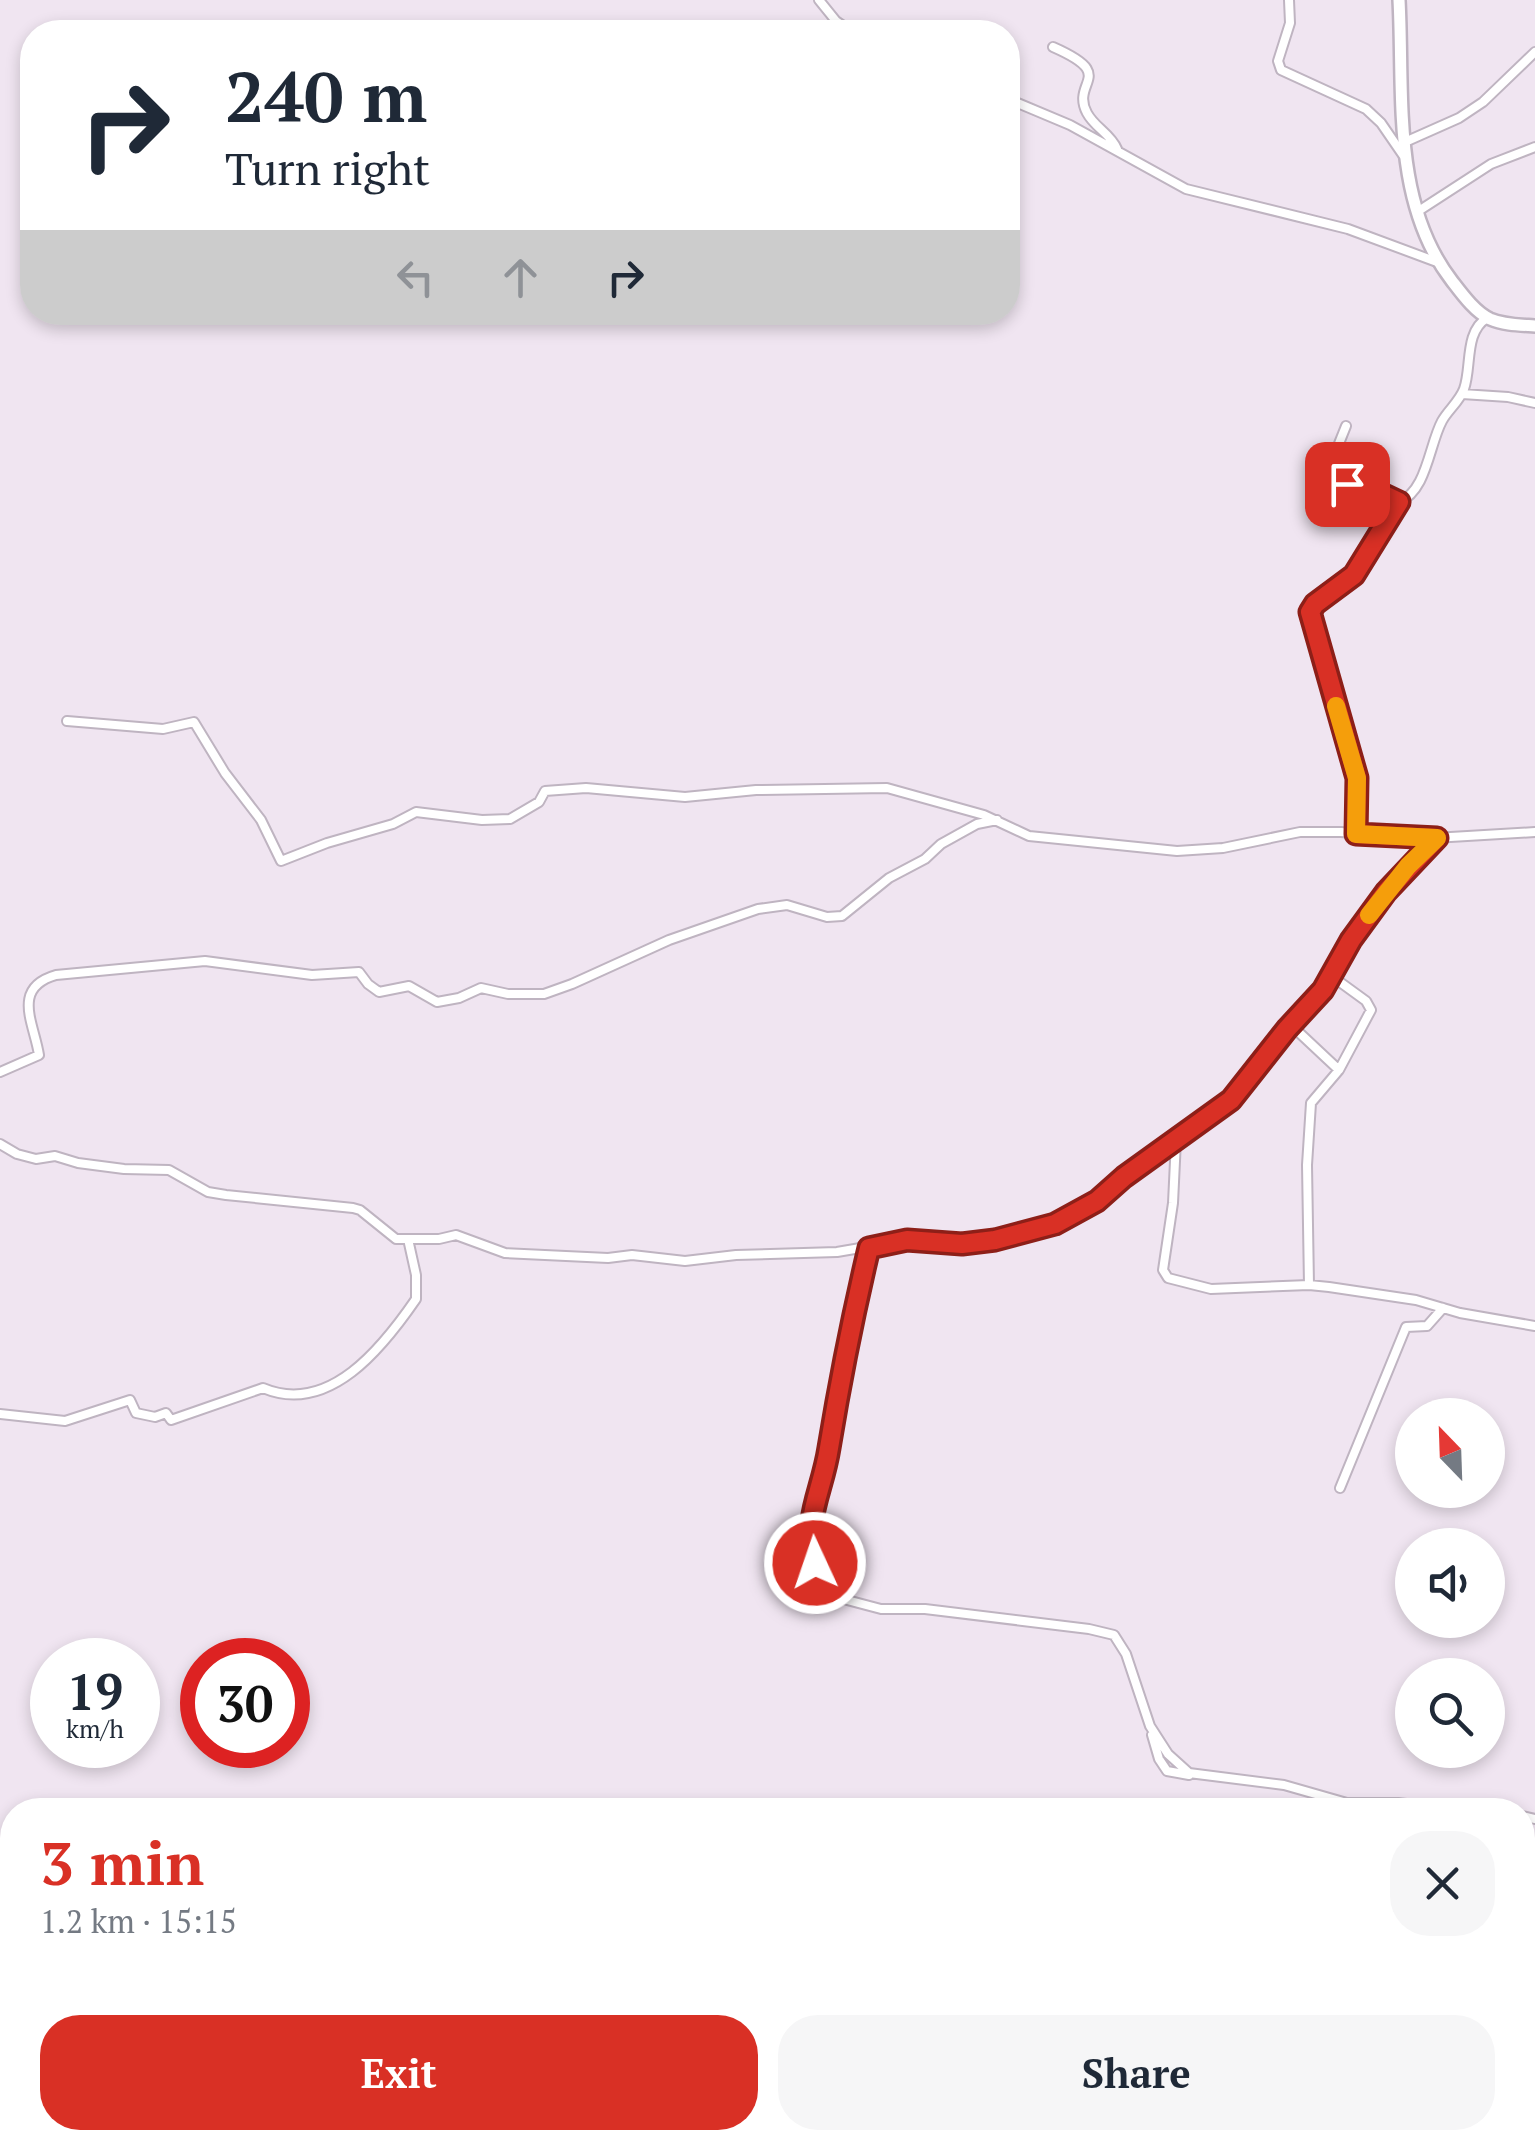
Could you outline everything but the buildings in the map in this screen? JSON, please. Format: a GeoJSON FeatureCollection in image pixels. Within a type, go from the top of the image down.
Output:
{"type":"FeatureCollection","features":[{"type":"Feature","properties":{"kind":"street"},"geometry":{"type":"LineString","coordinates":[[820,0],[835,20]]}},
{"type":"Feature","properties":{"kind":"street"},"geometry":{"type":"LineString","coordinates":[[1289,0],[1290,23],[1278,61],[1281,70],[1366,108],[1406,159]]}},
{"type":"Feature","properties":{"kind":"street"},"geometry":{"type":"LineString","coordinates":[[1399,0],[1406,159],[1422,232],[1438,262],[1468,301],[1487,318],[1535,326]]}},
{"type":"Feature","properties":{"kind":"street"},"geometry":{"type":"LineString","coordinates":[[1053,48],[1083,62],[1088,70],[1084,108],[1117,149]]}},
{"type":"Feature","properties":{"kind":"street"},"geometry":{"type":"LineString","coordinates":[[1405,142],[1459,118],[1482,102],[1535,52]]}},
{"type":"Feature","properties":{"kind":"street"},"geometry":{"type":"LineString","coordinates":[[1020,105],[1117,149],[1186,189],[1348,229],[1438,262]]}},
{"type":"Feature","properties":{"kind":"street"},"geometry":{"type":"LineString","coordinates":[[1417,212],[1491,164],[1535,147]]}},
{"type":"Feature","properties":{"kind":"street"},"geometry":{"type":"LineString","coordinates":[[1356,834],[1357,778],[1310,612],[1354,575],[1399,502],[1414,490],[1442,420],[1462,394],[1473,336],[1476,327],[1487,318]]}},
{"type":"Feature","properties":{"kind":"street"},"geometry":{"type":"LineString","coordinates":[[1462,394],[1508,397],[1535,404]]}},
{"type":"Feature","properties":{"kind":"street"},"geometry":{"type":"LineString","coordinates":[[1346,426],[1330,466],[1331,475],[1399,502]]}},
{"type":"Feature","properties":{"kind":"street"},"geometry":{"type":"LineString","coordinates":[[67,721],[163,728],[194,722],[225,773],[261,820],[281,861],[393,824],[416,812],[482,820],[510,819],[538,802],[545,790],[572,788],[671,797],[773,789],[887,788],[997,820],[1029,836],[1177,851],[1223,848],[1300,832],[1437,838],[1535,832]]}},
{"type":"Feature","properties":{"kind":"street"},"geometry":{"type":"LineString","coordinates":[[0,1072],[39,1055],[33,1036],[30,996],[40,980],[56,974],[205,960],[312,974],[359,972],[379,992],[390,992],[402,985],[437,1002],[481,988],[508,994],[544,994],[669,940],[758,910],[787,905],[827,917],[842,916],[941,844],[977,824],[997,820]]}},
{"type":"Feature","properties":{"kind":"street"},"geometry":{"type":"LineString","coordinates":[[0,1144],[36,1159],[55,1156],[78,1164],[169,1170],[208,1192],[226,1196],[353,1208],[396,1240],[456,1235],[504,1253],[608,1258],[632,1255],[685,1261],[736,1255],[820,1254],[907,1240],[976,1243],[1034,1231],[1084,1210],[1231,1100],[1332,977],[1351,940],[1386,892],[1437,838]]}},
{"type":"Feature","properties":{"kind":"street"},"geometry":{"type":"LineString","coordinates":[[1309,1285],[1307,1164],[1311,1103],[1338,1070],[1371,1010],[1366,1001],[1332,977]]}},
{"type":"Feature","properties":{"kind":"street"},"geometry":{"type":"LineString","coordinates":[[1291,1025],[1338,1070]]}},
{"type":"Feature","properties":{"kind":"street"},"geometry":{"type":"LineString","coordinates":[[1176,1140],[1174,1204],[1164,1274],[1211,1290],[1309,1285],[1416,1300],[1535,1326]]}},
{"type":"Feature","properties":{"kind":"street"},"geometry":{"type":"LineString","coordinates":[[0,1414],[65,1421],[130,1400],[136,1413],[155,1417],[166,1412],[172,1420],[262,1388],[283,1394],[337,1383],[364,1365],[416,1300],[416,1276],[408,1239]]}},
{"type":"Feature","properties":{"kind":"street"},"geometry":{"type":"LineString","coordinates":[[869,1248],[845,1346],[825,1470],[808,1530],[820,1578],[847,1600],[880,1609],[925,1609],[1089,1628],[1114,1635],[1126,1654],[1159,1759],[1168,1770],[1284,1784],[1330,1798]]}},
{"type":"Feature","properties":{"kind":"street"},"geometry":{"type":"LineString","coordinates":[[1340,1488],[1406,1327],[1427,1326],[1443,1308]]}},
{"type":"Feature","properties":{"kind":"slow traffic"},"geometry":{"type":"LineString","coordinates":[[1336,706],[1357,778],[1356,834],[1437,838],[1408,866],[1369,915]]}},
{"type":"Feature","properties":{"kind":"route"},"geometry":{"type":"LineString","coordinates":[[815,1563],[808,1530],[825,1470],[845,1346],[869,1248],[907,1240],[962,1244],[995,1240],[1055,1224],[1097,1201],[1231,1100],[1323,990],[1351,940],[1386,892],[1437,838],[1356,834],[1357,778],[1310,612],[1354,575],[1399,502],[1361,484],[1347,484]]}}]}
